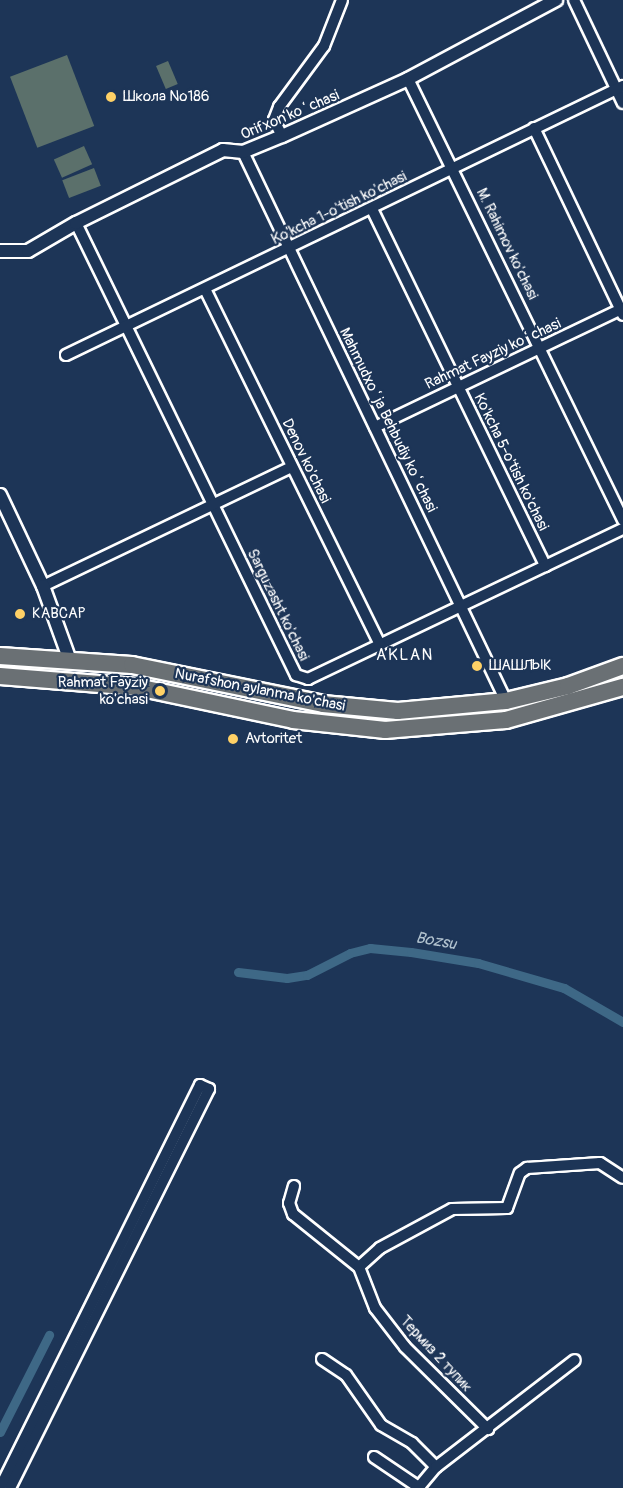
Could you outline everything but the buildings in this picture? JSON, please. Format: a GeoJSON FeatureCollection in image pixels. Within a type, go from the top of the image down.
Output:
{"type":"FeatureCollection","features":[{"type":"Feature","properties":{"kind":"main road","name":"Nurafshon aylanma ko'chasi"},"geometry":{"type":"LineString","coordinates":[[0,656],[69,658],[168,671],[350,708],[398,711],[452,709],[506,701],[568,686],[623,666]]}},
{"type":"Feature","properties":{"kind":"main road","name":"Nurafshon aylanma ko'chasi"},"geometry":{"type":"LineString","coordinates":[[0,676],[136,687],[293,720],[385,730],[453,727],[546,711],[623,687]]}},
{"type":"Feature","properties":{"kind":"main road"},"geometry":{"type":"LineString","coordinates":[[348,727],[355,718],[350,708]]}},
{"type":"Feature","properties":{"kind":"main road"},"geometry":{"type":"LineString","coordinates":[[452,709],[444,718],[453,727]]}},
{"type":"Feature","properties":{"kind":"street"},"geometry":{"type":"LineString","coordinates":[[282,136],[274,120],[279,107],[324,46],[342,0]]}},
{"type":"Feature","properties":{"kind":"street","name":"Orifxon koʻchasi"},"geometry":{"type":"LineString","coordinates":[[0,250],[28,251],[76,222],[223,150],[243,152],[282,136],[408,78],[556,0]]}},
{"type":"Feature","properties":{"kind":"street"},"geometry":{"type":"LineString","coordinates":[[574,0],[620,87],[623,104]]}},
{"type":"Feature","properties":{"kind":"street","name":"M. Rahimov ko'chasi"},"geometry":{"type":"LineString","coordinates":[[408,78],[623,520]]}},
{"type":"Feature","properties":{"kind":"street","name":"Ko'kcha 1-o'tish ko'chasi"},"geometry":{"type":"LineString","coordinates":[[66,355],[372,209],[620,87]]}},
{"type":"Feature","properties":{"kind":"street"},"geometry":{"type":"LineString","coordinates":[[534,128],[622,311]]}},
{"type":"Feature","properties":{"kind":"street","name":"Mahmudxoʻja Behbudiy koʻchasi"},"geometry":{"type":"LineString","coordinates":[[243,152],[506,701]]}},
{"type":"Feature","properties":{"kind":"street","name":"Ko'kcha 5-o'tish ko'chasi"},"geometry":{"type":"LineString","coordinates":[[372,209],[545,566]]}},
{"type":"Feature","properties":{"kind":"street","name":"Sarguzasht ko'chasi"},"geometry":{"type":"LineString","coordinates":[[76,222],[296,675],[308,679],[463,608],[623,529]]}},
{"type":"Feature","properties":{"kind":"street","name":"Denov ko'chasi"},"geometry":{"type":"LineString","coordinates":[[205,289],[380,645]]}},
{"type":"Feature","properties":{"kind":"street","name":"Rahmat Fayziy koʻchasi"},"geometry":{"type":"LineString","coordinates":[[375,427],[622,311]]}},
{"type":"Feature","properties":{"kind":"street"},"geometry":{"type":"LineString","coordinates":[[44,586],[291,467]]}},
{"type":"Feature","properties":{"kind":"street"},"geometry":{"type":"LineString","coordinates":[[0,495],[44,586],[69,658]]}},
{"type":"Feature","properties":{"kind":"street"},"geometry":{"type":"LineString","coordinates":[[0,1488],[200,1085],[209,1089],[10,1488]]}},
{"type":"Feature","properties":{"kind":"street"},"geometry":{"type":"LineString","coordinates":[[359,1267],[380,1248],[452,1209],[507,1208],[520,1173],[527,1168],[600,1163],[623,1178]]}},
{"type":"Feature","properties":{"kind":"street","name":"Термиз 2 тупик"},"geometry":{"type":"LineString","coordinates":[[294,1186],[289,1203],[293,1214],[359,1267],[375,1308],[405,1347],[488,1429]]}},
{"type":"Feature","properties":{"kind":"street"},"geometry":{"type":"LineString","coordinates":[[322,1359],[346,1375],[381,1425],[412,1443],[436,1467]]}},
{"type":"Feature","properties":{"kind":"street"},"geometry":{"type":"LineString","coordinates":[[374,1456],[419,1487],[436,1467],[575,1360]]}},
{"type":"Feature","properties":{"kind":"green space"},"geometry":{"type":"Polygon","coordinates":[[[67,55],[94,126],[37,148],[10,77],[67,55]]]}},
{"type":"Feature","properties":{"kind":"green space"},"geometry":{"type":"Polygon","coordinates":[[[168,61],[178,84],[166,89],[156,66],[168,61]]]}},
{"type":"Feature","properties":{"kind":"green space"},"geometry":{"type":"Polygon","coordinates":[[[84,146],[92,164],[62,178],[54,159],[84,146]]]}},
{"type":"Feature","properties":{"kind":"green space"},"geometry":{"type":"Polygon","coordinates":[[[94,168],[101,186],[69,198],[62,180],[94,168]]]}},
{"type":"Feature","properties":{"kind":"waterway","name":"Bozsu"},"geometry":{"type":"LineString","coordinates":[[238,972],[287,978],[307,975],[350,953],[370,948],[411,952],[478,963],[564,988],[623,1022]]}},
{"type":"Feature","properties":{"kind":"waterway"},"geometry":{"type":"LineString","coordinates":[[0,1432],[49,1335]]}},
{"type":"Feature","properties":{"kind":"place","name":"Школа №186"},"geometry":{"type":"Point","coordinates":[111,97]}},
{"type":"Feature","properties":{"kind":"place","name":"КАВСАР"},"geometry":{"type":"Point","coordinates":[20,614]}},
{"type":"Feature","properties":{"kind":"place","name":"ШАШЛЫК"},"geometry":{"type":"Point","coordinates":[477,666]}},
{"type":"Feature","properties":{"kind":"place","name":"Rahmat Fayziy ko'chasi"},"geometry":{"type":"Point","coordinates":[160,691]}},
{"type":"Feature","properties":{"kind":"place","name":"Avtoritet"},"geometry":{"type":"Point","coordinates":[233,739]}},
{"type":"Feature","properties":{"kind":"district","name":"AKLAN"},"geometry":{"type":"Point","coordinates":[405,655]}}]}
